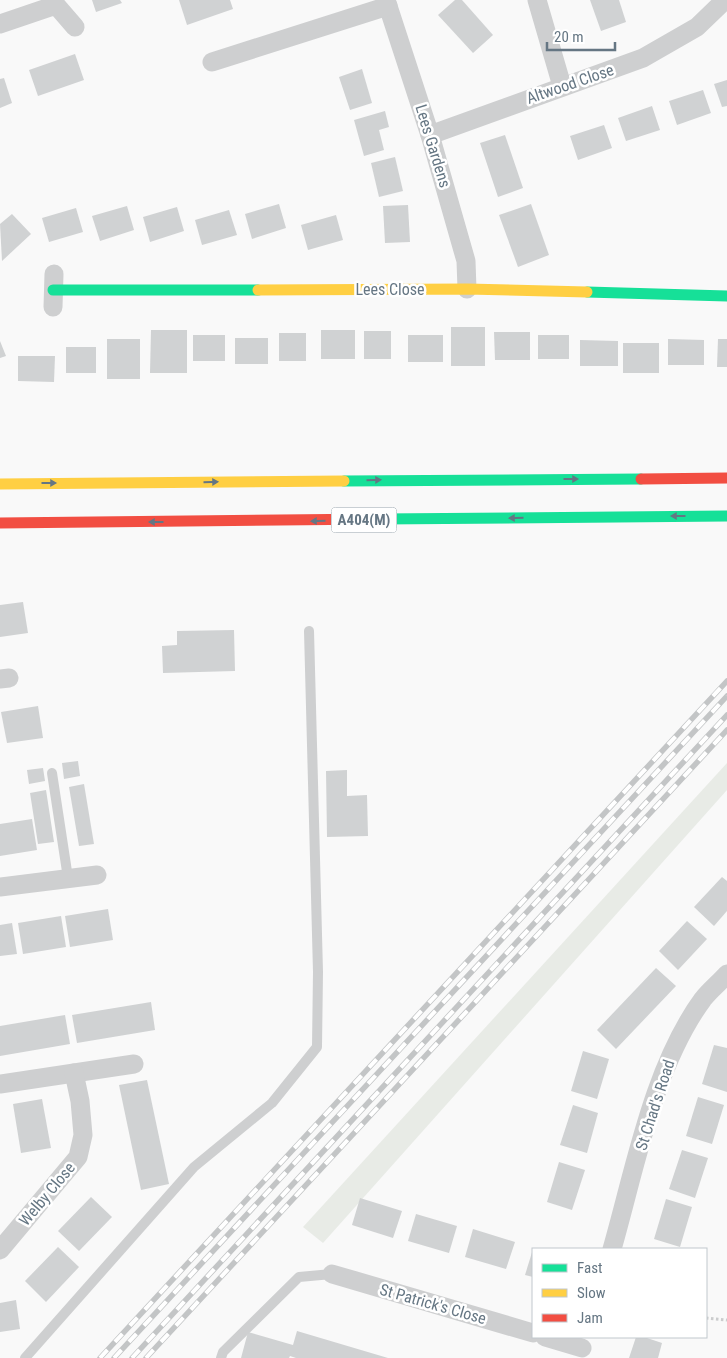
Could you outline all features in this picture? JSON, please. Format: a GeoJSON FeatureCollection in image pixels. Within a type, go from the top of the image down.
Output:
{"type":"FeatureCollection","features":[{"type":"Feature","properties":{"kind":"main road","name":"Lees Close"},"geometry":{"type":"LineString","coordinates":[[53,290],[467,289],[727,296]]}},
{"type":"Feature","properties":{"kind":"main road"},"geometry":{"type":"LineString","coordinates":[[0,484],[727,478]]}},
{"type":"Feature","properties":{"kind":"main road","name":"A404(M)"},"geometry":{"type":"LineString","coordinates":[[0,523],[727,516]]}},
{"type":"Feature","properties":{"kind":"street"},"geometry":{"type":"LineString","coordinates":[[537,0],[562,86]]}},
{"type":"Feature","properties":{"kind":"street","name":"Altwood Close"},"geometry":{"type":"LineString","coordinates":[[430,135],[643,58],[697,27],[725,0]]}},
{"type":"Feature","properties":{"kind":"street","name":"Lees Gardens"},"geometry":{"type":"LineString","coordinates":[[212,62],[387,3],[430,135],[466,261],[467,289]]}},
{"type":"Feature","properties":{"kind":"street"},"geometry":{"type":"LineString","coordinates":[[0,24],[56,5],[74,27]]}},
{"type":"Feature","properties":{"kind":"street"},"geometry":{"type":"LineString","coordinates":[[0,887],[97,875]]}},
{"type":"Feature","properties":{"kind":"street","name":"St Chad's Road"},"geometry":{"type":"LineString","coordinates":[[612,1248],[661,1078],[681,1034],[704,998],[727,974]]}},
{"type":"Feature","properties":{"kind":"street"},"geometry":{"type":"LineString","coordinates":[[0,1084],[134,1064]]}},
{"type":"Feature","properties":{"kind":"street","name":"Welby Close"},"geometry":{"type":"LineString","coordinates":[[0,1250],[78,1157],[83,1135],[80,1101],[74,1073]]}},
{"type":"Feature","properties":{"kind":"street","name":"St Patrick's Close"},"geometry":{"type":"LineString","coordinates":[[332,1274],[532,1333]]}},
{"type":"Feature","properties":{"kind":"street"},"geometry":{"type":"LineString","coordinates":[[548,1338],[582,1348]]}},
{"type":"Feature","properties":{"kind":"lane"},"geometry":{"type":"LineString","coordinates":[[25,1358],[194,1167],[272,1103],[317,1047],[318,972],[309,631]]}},
{"type":"Feature","properties":{"kind":"lane"},"geometry":{"type":"LineString","coordinates":[[52,774],[68,878]]}},
{"type":"Feature","properties":{"kind":"lane"},"geometry":{"type":"LineString","coordinates":[[221,1358],[223,1352],[299,1277],[332,1274]]}},
{"type":"Feature","properties":{"kind":"path"},"geometry":{"type":"LineString","coordinates":[[707,1318],[727,1320]]}},
{"type":"Feature","properties":{"kind":"shaded area"},"geometry":{"type":"Polygon","coordinates":[[[727,763],[727,790],[323,1243],[303,1227],[727,763]]]}},
{"type":"Feature","properties":{"kind":"building"},"geometry":{"type":"Polygon","coordinates":[[[92,0],[120,0],[122,3],[96,12],[92,0]]]}},
{"type":"Feature","properties":{"kind":"building"},"geometry":{"type":"Polygon","coordinates":[[[179,0],[230,0],[233,9],[187,25],[179,0]]]}},
{"type":"Feature","properties":{"kind":"building"},"geometry":{"type":"Polygon","coordinates":[[[455,0],[462,0],[493,35],[473,53],[438,15],[455,0]]]}},
{"type":"Feature","properties":{"kind":"building"},"geometry":{"type":"Polygon","coordinates":[[[590,0],[619,0],[626,22],[601,31],[590,0]]]}},
{"type":"Feature","properties":{"kind":"building"},"geometry":{"type":"Polygon","coordinates":[[[75,54],[84,80],[38,96],[29,70],[75,54]]]}},
{"type":"Feature","properties":{"kind":"building"},"geometry":{"type":"Polygon","coordinates":[[[362,69],[372,103],[350,110],[339,77],[362,69]]]}},
{"type":"Feature","properties":{"kind":"building"},"geometry":{"type":"Polygon","coordinates":[[[4,78],[12,103],[0,108],[0,79],[4,78]]]}},
{"type":"Feature","properties":{"kind":"building"},"geometry":{"type":"Polygon","coordinates":[[[727,80],[727,106],[722,107],[714,84],[727,80]]]}},
{"type":"Feature","properties":{"kind":"building"},"geometry":{"type":"Polygon","coordinates":[[[703,90],[711,113],[677,125],[669,101],[703,90]]]}},
{"type":"Feature","properties":{"kind":"building"},"geometry":{"type":"Polygon","coordinates":[[[652,106],[660,130],[626,141],[618,118],[652,106]]]}},
{"type":"Feature","properties":{"kind":"building"},"geometry":{"type":"Polygon","coordinates":[[[385,111],[389,127],[379,130],[384,150],[364,156],[354,120],[385,111]]]}},
{"type":"Feature","properties":{"kind":"building"},"geometry":{"type":"Polygon","coordinates":[[[604,125],[612,148],[578,160],[570,136],[604,125]]]}},
{"type":"Feature","properties":{"kind":"building"},"geometry":{"type":"Polygon","coordinates":[[[505,135],[523,188],[498,197],[480,143],[505,135]]]}},
{"type":"Feature","properties":{"kind":"building"},"geometry":{"type":"Polygon","coordinates":[[[395,157],[403,191],[379,197],[371,163],[395,157]]]}},
{"type":"Feature","properties":{"kind":"building"},"geometry":{"type":"Polygon","coordinates":[[[279,204],[286,228],[252,239],[245,214],[279,204]]]}},
{"type":"Feature","properties":{"kind":"building"},"geometry":{"type":"Polygon","coordinates":[[[531,204],[549,255],[518,267],[499,215],[531,204]]]}},
{"type":"Feature","properties":{"kind":"building"},"geometry":{"type":"Polygon","coordinates":[[[408,205],[410,242],[385,243],[383,206],[408,205]]]}},
{"type":"Feature","properties":{"kind":"building"},"geometry":{"type":"Polygon","coordinates":[[[127,206],[134,230],[100,241],[92,216],[127,206]]]}},
{"type":"Feature","properties":{"kind":"building"},"geometry":{"type":"Polygon","coordinates":[[[177,207],[184,231],[150,242],[143,217],[177,207]]]}},
{"type":"Feature","properties":{"kind":"building"},"geometry":{"type":"Polygon","coordinates":[[[76,208],[83,232],[49,242],[42,218],[76,208]]]}},
{"type":"Feature","properties":{"kind":"building"},"geometry":{"type":"Polygon","coordinates":[[[229,210],[237,235],[202,245],[195,220],[229,210]]]}},
{"type":"Feature","properties":{"kind":"building"},"geometry":{"type":"Polygon","coordinates":[[[12,214],[31,234],[2,261],[0,224],[12,214]]]}},
{"type":"Feature","properties":{"kind":"building"},"geometry":{"type":"Polygon","coordinates":[[[336,215],[343,240],[308,250],[301,225],[336,215]]]}},
{"type":"Feature","properties":{"kind":"building"},"geometry":{"type":"Polygon","coordinates":[[[451,327],[485,327],[485,366],[451,366],[451,327]]]}},
{"type":"Feature","properties":{"kind":"building"},"geometry":{"type":"Polygon","coordinates":[[[151,330],[187,330],[187,373],[150,373],[151,330]]]}},
{"type":"Feature","properties":{"kind":"building"},"geometry":{"type":"Polygon","coordinates":[[[321,330],[355,330],[355,359],[321,359],[321,330]]]}},
{"type":"Feature","properties":{"kind":"building"},"geometry":{"type":"Polygon","coordinates":[[[364,331],[391,331],[391,359],[364,359],[364,331]]]}},
{"type":"Feature","properties":{"kind":"building"},"geometry":{"type":"Polygon","coordinates":[[[494,332],[530,332],[530,360],[495,360],[494,332]]]}},
{"type":"Feature","properties":{"kind":"building"},"geometry":{"type":"Polygon","coordinates":[[[279,333],[306,333],[306,361],[279,361],[279,333]]]}},
{"type":"Feature","properties":{"kind":"building"},"geometry":{"type":"Polygon","coordinates":[[[193,335],[225,335],[225,361],[193,361],[193,335]]]}},
{"type":"Feature","properties":{"kind":"building"},"geometry":{"type":"Polygon","coordinates":[[[408,335],[443,335],[443,362],[408,362],[408,335]]]}},
{"type":"Feature","properties":{"kind":"building"},"geometry":{"type":"Polygon","coordinates":[[[538,335],[569,335],[569,359],[538,359],[538,335]]]}},
{"type":"Feature","properties":{"kind":"building"},"geometry":{"type":"Polygon","coordinates":[[[235,338],[268,338],[268,364],[235,364],[235,338]]]}},
{"type":"Feature","properties":{"kind":"building"},"geometry":{"type":"Polygon","coordinates":[[[107,339],[140,339],[140,379],[107,379],[107,339]]]}},
{"type":"Feature","properties":{"kind":"building"},"geometry":{"type":"Polygon","coordinates":[[[668,339],[704,340],[704,365],[668,365],[668,339]]]}},
{"type":"Feature","properties":{"kind":"building"},"geometry":{"type":"Polygon","coordinates":[[[718,339],[727,339],[727,367],[717,367],[718,339]]]}},
{"type":"Feature","properties":{"kind":"building"},"geometry":{"type":"Polygon","coordinates":[[[580,340],[618,341],[618,366],[580,366],[580,340]]]}},
{"type":"Feature","properties":{"kind":"building"},"geometry":{"type":"Polygon","coordinates":[[[0,341],[6,356],[0,358],[0,341]]]}},
{"type":"Feature","properties":{"kind":"building"},"geometry":{"type":"Polygon","coordinates":[[[623,343],[659,343],[659,373],[623,373],[623,343]]]}},
{"type":"Feature","properties":{"kind":"building"},"geometry":{"type":"Polygon","coordinates":[[[66,347],[96,347],[96,373],[66,373],[66,347]]]}},
{"type":"Feature","properties":{"kind":"building"},"geometry":{"type":"Polygon","coordinates":[[[18,356],[55,356],[54,382],[18,381],[18,356]]]}},
{"type":"Feature","properties":{"kind":"building"},"geometry":{"type":"Polygon","coordinates":[[[23,602],[28,633],[0,637],[0,605],[23,602]]]}},
{"type":"Feature","properties":{"kind":"building"},"geometry":{"type":"Polygon","coordinates":[[[234,630],[235,671],[163,673],[162,646],[177,645],[177,631],[234,630]]]}},
{"type":"Feature","properties":{"kind":"building"},"geometry":{"type":"Polygon","coordinates":[[[38,706],[43,738],[7,743],[1,712],[38,706]]]}},
{"type":"Feature","properties":{"kind":"building"},"geometry":{"type":"Polygon","coordinates":[[[78,761],[80,776],[64,779],[62,763],[78,761]]]}},
{"type":"Feature","properties":{"kind":"building"},"geometry":{"type":"Polygon","coordinates":[[[43,768],[45,781],[29,784],[27,770],[43,768]]]}},
{"type":"Feature","properties":{"kind":"building"},"geometry":{"type":"Polygon","coordinates":[[[347,770],[347,796],[367,795],[368,836],[327,837],[326,771],[347,770]]]}},
{"type":"Feature","properties":{"kind":"building"},"geometry":{"type":"Polygon","coordinates":[[[84,784],[94,844],[79,846],[69,787],[84,784]]]}},
{"type":"Feature","properties":{"kind":"building"},"geometry":{"type":"Polygon","coordinates":[[[46,790],[54,842],[38,844],[30,793],[46,790]]]}},
{"type":"Feature","properties":{"kind":"building"},"geometry":{"type":"Polygon","coordinates":[[[32,819],[37,850],[0,856],[0,824],[32,819]]]}},
{"type":"Feature","properties":{"kind":"building"},"geometry":{"type":"Polygon","coordinates":[[[722,877],[727,881],[727,911],[714,926],[694,907],[722,877]]]}},
{"type":"Feature","properties":{"kind":"building"},"geometry":{"type":"Polygon","coordinates":[[[108,909],[113,940],[70,947],[65,916],[108,909]]]}},
{"type":"Feature","properties":{"kind":"building"},"geometry":{"type":"Polygon","coordinates":[[[61,916],[66,947],[23,954],[18,923],[61,916]]]}},
{"type":"Feature","properties":{"kind":"building"},"geometry":{"type":"Polygon","coordinates":[[[687,921],[707,939],[678,970],[659,951],[687,921]]]}},
{"type":"Feature","properties":{"kind":"building"},"geometry":{"type":"Polygon","coordinates":[[[12,923],[17,954],[0,956],[0,925],[12,923]]]}},
{"type":"Feature","properties":{"kind":"building"},"geometry":{"type":"Polygon","coordinates":[[[656,968],[676,986],[616,1049],[597,1030],[656,968]]]}},
{"type":"Feature","properties":{"kind":"building"},"geometry":{"type":"Polygon","coordinates":[[[151,1002],[155,1030],[77,1043],[72,1015],[151,1002]]]}},
{"type":"Feature","properties":{"kind":"building"},"geometry":{"type":"Polygon","coordinates":[[[65,1015],[70,1044],[0,1056],[0,1026],[65,1015]]]}},
{"type":"Feature","properties":{"kind":"building"},"geometry":{"type":"Polygon","coordinates":[[[714,1045],[727,1048],[727,1092],[702,1084],[714,1045]]]}},
{"type":"Feature","properties":{"kind":"building"},"geometry":{"type":"Polygon","coordinates":[[[583,1051],[609,1059],[597,1099],[571,1091],[583,1051]]]}},
{"type":"Feature","properties":{"kind":"building"},"geometry":{"type":"Polygon","coordinates":[[[147,1080],[169,1184],[141,1190],[119,1085],[147,1080]]]}},
{"type":"Feature","properties":{"kind":"building"},"geometry":{"type":"Polygon","coordinates":[[[698,1097],[724,1105],[712,1144],[686,1136],[698,1097]]]}},
{"type":"Feature","properties":{"kind":"building"},"geometry":{"type":"Polygon","coordinates":[[[42,1099],[51,1148],[21,1153],[13,1104],[42,1099]]]}},
{"type":"Feature","properties":{"kind":"building"},"geometry":{"type":"Polygon","coordinates":[[[573,1105],[598,1113],[587,1153],[560,1145],[573,1105]]]}},
{"type":"Feature","properties":{"kind":"building"},"geometry":{"type":"Polygon","coordinates":[[[682,1150],[708,1158],[695,1198],[669,1189],[682,1150]]]}},
{"type":"Feature","properties":{"kind":"building"},"geometry":{"type":"Polygon","coordinates":[[[559,1162],[585,1170],[572,1210],[547,1202],[559,1162]]]}},
{"type":"Feature","properties":{"kind":"building"},"geometry":{"type":"Polygon","coordinates":[[[91,1197],[112,1217],[79,1251],[58,1231],[91,1197]]]}},
{"type":"Feature","properties":{"kind":"building"},"geometry":{"type":"Polygon","coordinates":[[[360,1198],[402,1211],[393,1238],[352,1225],[360,1198]]]}},
{"type":"Feature","properties":{"kind":"building"},"geometry":{"type":"Polygon","coordinates":[[[666,1199],[692,1207],[680,1247],[654,1239],[666,1199]]]}},
{"type":"Feature","properties":{"kind":"building"},"geometry":{"type":"Polygon","coordinates":[[[416,1214],[457,1226],[449,1253],[408,1241],[416,1214]]]}},
{"type":"Feature","properties":{"kind":"building"},"geometry":{"type":"Polygon","coordinates":[[[473,1229],[515,1242],[506,1269],[465,1257],[473,1229]]]}},
{"type":"Feature","properties":{"kind":"building"},"geometry":{"type":"Polygon","coordinates":[[[58,1247],[79,1267],[46,1302],[25,1281],[58,1247]]]}},
{"type":"Feature","properties":{"kind":"building"},"geometry":{"type":"Polygon","coordinates":[[[532,1252],[532,1277],[525,1275],[532,1252]]]}},
{"type":"Feature","properties":{"kind":"building"},"geometry":{"type":"Polygon","coordinates":[[[16,1300],[20,1329],[0,1332],[0,1303],[16,1300]]]}},
{"type":"Feature","properties":{"kind":"building"},"geometry":{"type":"Polygon","coordinates":[[[297,1331],[388,1358],[296,1358],[290,1356],[289,1358],[241,1358],[248,1332],[293,1345],[297,1331]]]}},
{"type":"Feature","properties":{"kind":"building"},"geometry":{"type":"Polygon","coordinates":[[[636,1338],[647,1338],[662,1343],[658,1358],[629,1358],[636,1338]]]}},
{"type":"Feature","properties":{"kind":"railway"},"geometry":{"type":"LineString","coordinates":[[100,1358],[727,681]]}},
{"type":"Feature","properties":{"kind":"railway"},"geometry":{"type":"LineString","coordinates":[[114,1358],[727,696]]}},
{"type":"Feature","properties":{"kind":"railway"},"geometry":{"type":"LineString","coordinates":[[132,1358],[727,715]]}},
{"type":"Feature","properties":{"kind":"railway"},"geometry":{"type":"LineString","coordinates":[[146,1358],[727,730]]}},
{"type":"Feature","properties":{"kind":"traffic: fast"},"geometry":{"type":"LineString","coordinates":[[53,290],[258,290]]}},
{"type":"Feature","properties":{"kind":"traffic: fast"},"geometry":{"type":"LineString","coordinates":[[587,292],[727,296]]}},
{"type":"Feature","properties":{"kind":"traffic: fast"},"geometry":{"type":"LineString","coordinates":[[344,481],[641,479]]}},
{"type":"Feature","properties":{"kind":"traffic: fast"},"geometry":{"type":"LineString","coordinates":[[380,519],[727,516]]}},
{"type":"Feature","properties":{"kind":"traffic: slow"},"geometry":{"type":"LineString","coordinates":[[258,290],[467,289],[587,292]]}},
{"type":"Feature","properties":{"kind":"traffic: slow"},"geometry":{"type":"LineString","coordinates":[[0,484],[344,481]]}},
{"type":"Feature","properties":{"kind":"traffic: jam"},"geometry":{"type":"LineString","coordinates":[[641,479],[727,478]]}},
{"type":"Feature","properties":{"kind":"traffic: jam"},"geometry":{"type":"LineString","coordinates":[[0,523],[380,519]]}}]}
